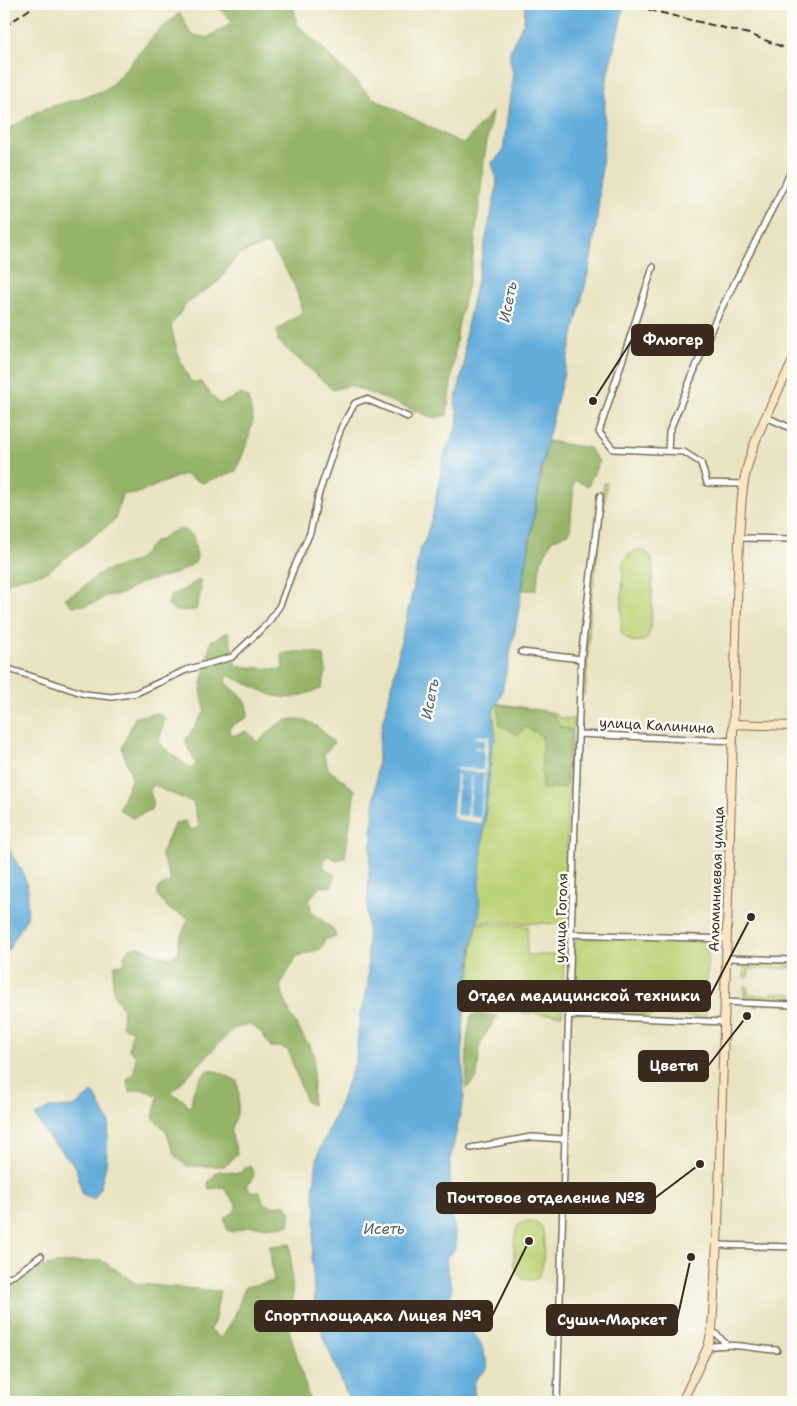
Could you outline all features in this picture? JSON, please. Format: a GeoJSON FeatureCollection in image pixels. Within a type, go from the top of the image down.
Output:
{"type":"FeatureCollection","features":[{"type":"Feature","properties":{"kind":"main road","name":"Алюминиевая улица"},"geometry":{"type":"LineString","coordinates":[[682,1402],[708,1348],[712,1330],[717,1244],[739,538],[744,484],[748,464],[766,417],[793,361]]}},
{"type":"Feature","properties":{"kind":"main road","name":"улица Калинина"},"geometry":{"type":"LineString","coordinates":[[734,724],[793,726]]}},
{"type":"Feature","properties":{"kind":"street"},"geometry":{"type":"LineString","coordinates":[[668,451],[670,432],[714,323],[793,168]]}},
{"type":"Feature","properties":{"kind":"street"},"geometry":{"type":"LineString","coordinates":[[653,267],[599,432],[613,449],[684,452],[701,463],[706,483],[744,484]]}},
{"type":"Feature","properties":{"kind":"street"},"geometry":{"type":"LineString","coordinates":[[4,670],[12,670],[85,694],[112,698],[136,693],[186,670],[232,657],[268,623],[280,605],[310,533],[319,493],[340,428],[355,403],[366,399],[408,417]]}},
{"type":"Feature","properties":{"kind":"street"},"geometry":{"type":"LineString","coordinates":[[766,417],[793,429]]}},
{"type":"Feature","properties":{"kind":"street","name":"улица Гоголя"},"geometry":{"type":"LineString","coordinates":[[558,1402],[571,934],[582,659],[600,496]]}},
{"type":"Feature","properties":{"kind":"street"},"geometry":{"type":"LineString","coordinates":[[739,538],[793,539]]}},
{"type":"Feature","properties":{"kind":"street"},"geometry":{"type":"LineString","coordinates":[[521,652],[582,659]]}},
{"type":"Feature","properties":{"kind":"street","name":"улица Калинина"},"geometry":{"type":"LineString","coordinates":[[579,734],[734,741]]}},
{"type":"Feature","properties":{"kind":"street"},"geometry":{"type":"LineString","coordinates":[[571,934],[726,939]]}},
{"type":"Feature","properties":{"kind":"street"},"geometry":{"type":"LineString","coordinates":[[726,958],[793,960]]}},
{"type":"Feature","properties":{"kind":"street"},"geometry":{"type":"LineString","coordinates":[[724,1002],[793,1005]]}},
{"type":"Feature","properties":{"kind":"street"},"geometry":{"type":"LineString","coordinates":[[569,1015],[724,1022]]}},
{"type":"Feature","properties":{"kind":"street"},"geometry":{"type":"LineString","coordinates":[[471,1148],[531,1137],[565,1139]]}},
{"type":"Feature","properties":{"kind":"street"},"geometry":{"type":"LineString","coordinates":[[717,1244],[793,1247]]}},
{"type":"Feature","properties":{"kind":"street"},"geometry":{"type":"LineString","coordinates":[[4,1280],[42,1256]]}},
{"type":"Feature","properties":{"kind":"street"},"geometry":{"type":"LineString","coordinates":[[712,1330],[726,1344]]}},
{"type":"Feature","properties":{"kind":"street"},"geometry":{"type":"LineString","coordinates":[[708,1348],[726,1344],[777,1350]]}},
{"type":"Feature","properties":{"kind":"green space"},"geometry":{"type":"Polygon","coordinates":[[[215,4],[293,4],[297,24],[373,98],[463,144],[492,112],[485,153],[472,265],[458,327],[447,415],[434,418],[349,385],[333,390],[278,341],[277,330],[302,312],[294,285],[279,259],[267,244],[238,255],[219,281],[185,305],[171,326],[179,358],[191,382],[201,382],[219,404],[242,394],[248,398],[253,419],[248,441],[236,471],[202,483],[184,474],[135,494],[122,494],[115,520],[47,572],[11,581],[4,588],[4,132],[40,110],[94,94],[110,87],[157,32],[180,13],[191,34],[207,38],[233,22],[215,4]]]}},
{"type":"Feature","properties":{"kind":"green space"},"geometry":{"type":"Polygon","coordinates":[[[547,441],[589,448],[599,462],[588,486],[574,480],[570,532],[552,540],[541,562],[536,590],[522,590],[547,441]]]}},
{"type":"Feature","properties":{"kind":"green space"},"geometry":{"type":"Polygon","coordinates":[[[604,483],[607,483],[591,602],[586,690],[583,696],[589,601],[604,483]]]}},
{"type":"Feature","properties":{"kind":"green space"},"geometry":{"type":"Polygon","coordinates":[[[179,529],[193,536],[197,557],[195,563],[177,573],[138,584],[122,594],[105,596],[99,601],[87,605],[72,606],[65,598],[78,591],[102,572],[138,560],[155,541],[161,540],[169,533],[179,529]]]}},
{"type":"Feature","properties":{"kind":"green space"},"geometry":{"type":"Polygon","coordinates":[[[638,550],[648,554],[653,564],[651,627],[648,637],[643,641],[636,642],[630,641],[621,632],[623,563],[628,555],[638,550]]]}},
{"type":"Feature","properties":{"kind":"green space"},"geometry":{"type":"Polygon","coordinates":[[[200,579],[201,591],[196,610],[176,611],[168,605],[170,595],[183,590],[200,579]]]}},
{"type":"Feature","properties":{"kind":"green space"},"geometry":{"type":"Polygon","coordinates":[[[228,632],[236,666],[283,670],[282,654],[309,652],[324,656],[326,673],[321,689],[292,698],[274,696],[228,675],[225,683],[242,697],[248,711],[248,717],[229,727],[232,736],[247,731],[257,742],[276,726],[287,720],[295,719],[310,722],[334,743],[324,754],[328,769],[355,790],[345,857],[337,860],[326,855],[323,867],[335,875],[332,886],[320,887],[309,899],[311,911],[333,929],[336,937],[325,939],[321,949],[297,956],[280,986],[290,1014],[314,1054],[312,1105],[306,1102],[288,1050],[280,1047],[271,1047],[260,1031],[249,1024],[233,1029],[171,1093],[184,1100],[188,1107],[192,1105],[192,1096],[196,1086],[208,1070],[219,1072],[237,1081],[239,1093],[238,1110],[231,1132],[237,1153],[228,1164],[223,1166],[187,1166],[175,1156],[166,1131],[153,1118],[158,1096],[142,1089],[129,1092],[127,1080],[134,1072],[136,1057],[129,1050],[132,1030],[122,1026],[123,1008],[114,993],[113,983],[115,965],[125,964],[124,955],[130,948],[140,947],[169,958],[178,954],[179,940],[189,918],[169,909],[158,897],[158,888],[171,881],[161,854],[175,823],[185,821],[191,830],[199,827],[193,802],[155,785],[149,789],[153,801],[151,810],[132,818],[119,809],[132,778],[122,748],[135,717],[159,713],[165,719],[158,743],[191,769],[196,764],[185,741],[205,711],[201,689],[211,641],[228,632]]]}},
{"type":"Feature","properties":{"kind":"green space"},"geometry":{"type":"Polygon","coordinates":[[[489,702],[553,712],[560,718],[574,719],[569,780],[565,895],[567,899],[568,924],[475,922],[489,702]]]}},
{"type":"Feature","properties":{"kind":"green space"},"geometry":{"type":"Polygon","coordinates":[[[498,704],[553,714],[561,727],[572,730],[565,788],[542,789],[542,736],[525,727],[518,735],[500,725],[498,704]]]}},
{"type":"Feature","properties":{"kind":"green space"},"geometry":{"type":"Polygon","coordinates":[[[478,924],[528,926],[527,955],[564,955],[562,1015],[468,1010],[473,945],[478,924]]]}},
{"type":"Feature","properties":{"kind":"green space"},"geometry":{"type":"Polygon","coordinates":[[[575,938],[708,942],[706,1017],[573,1013],[575,938]]]}},
{"type":"Feature","properties":{"kind":"green space"},"geometry":{"type":"Polygon","coordinates":[[[745,962],[787,963],[787,965],[793,966],[793,968],[749,969],[748,977],[744,977],[745,962]]]}},
{"type":"Feature","properties":{"kind":"green space"},"geometry":{"type":"Polygon","coordinates":[[[744,986],[748,986],[748,995],[771,996],[772,993],[793,994],[793,1001],[744,1000],[744,986]]]}},
{"type":"Feature","properties":{"kind":"green space"},"geometry":{"type":"Polygon","coordinates":[[[480,1013],[497,1016],[480,1043],[477,1078],[466,1089],[467,1040],[471,1016],[480,1013]]]}},
{"type":"Feature","properties":{"kind":"green space"},"geometry":{"type":"Polygon","coordinates":[[[250,1166],[254,1173],[252,1181],[247,1184],[250,1191],[260,1192],[264,1204],[274,1206],[285,1204],[291,1212],[289,1225],[278,1227],[250,1226],[233,1232],[227,1230],[224,1218],[233,1213],[237,1206],[224,1187],[209,1189],[208,1183],[218,1171],[241,1173],[243,1169],[250,1166]]]}},
{"type":"Feature","properties":{"kind":"green space"},"geometry":{"type":"Polygon","coordinates":[[[527,1221],[540,1224],[544,1236],[541,1272],[539,1276],[531,1280],[520,1276],[514,1264],[516,1229],[518,1225],[527,1221]]]}},
{"type":"Feature","properties":{"kind":"green space"},"geometry":{"type":"Polygon","coordinates":[[[290,1244],[293,1301],[288,1326],[310,1402],[4,1402],[4,1287],[38,1268],[55,1264],[101,1260],[137,1284],[220,1291],[214,1323],[209,1330],[221,1338],[234,1318],[245,1287],[274,1281],[269,1246],[290,1244]]]}},
{"type":"Feature","properties":{"kind":"water","name":"Исеть"},"geometry":{"type":"Polygon","coordinates":[[[525,4],[624,4],[608,72],[605,94],[604,140],[597,220],[590,265],[543,459],[515,631],[501,695],[493,712],[496,740],[492,743],[479,886],[480,911],[472,944],[468,989],[465,997],[462,1047],[464,1097],[450,1160],[450,1202],[456,1245],[447,1257],[446,1263],[452,1287],[449,1304],[454,1313],[465,1323],[481,1344],[488,1366],[475,1381],[476,1402],[350,1402],[323,1336],[315,1305],[312,1258],[316,1208],[313,1192],[317,1159],[356,1060],[360,1014],[368,986],[367,915],[369,871],[379,744],[383,719],[414,585],[419,552],[433,514],[444,455],[457,426],[458,414],[455,403],[464,366],[465,336],[496,191],[497,180],[492,163],[503,151],[513,72],[510,51],[524,21],[525,4]]]}},
{"type":"Feature","properties":{"kind":"water"},"geometry":{"type":"Polygon","coordinates":[[[4,836],[13,857],[23,872],[28,890],[27,917],[4,957],[4,836]]]}},
{"type":"Feature","properties":{"kind":"water"},"geometry":{"type":"Polygon","coordinates":[[[93,1092],[109,1122],[106,1165],[100,1189],[94,1199],[82,1194],[76,1167],[48,1137],[35,1116],[49,1108],[74,1107],[93,1092]]]}},
{"type":"Feature","properties":{"kind":"pier"},"geometry":{"type":"Polygon","coordinates":[[[476,736],[489,736],[481,823],[453,817],[456,775],[459,775],[456,815],[467,816],[471,776],[473,776],[469,816],[480,818],[484,773],[456,770],[456,768],[483,770],[484,750],[474,749],[475,747],[484,748],[485,739],[475,738],[476,736]]]}},
{"type":"Feature","properties":{"kind":"railway"},"geometry":{"type":"LineString","coordinates":[[4,27],[37,4]]}},
{"type":"Feature","properties":{"kind":"railway"},"geometry":{"type":"LineString","coordinates":[[625,4],[749,34],[793,51]]}},
{"type":"Feature","properties":{"kind":"place","name":"Флюгер"},"geometry":{"type":"Point","coordinates":[593,401]}},
{"type":"Feature","properties":{"kind":"place","name":"Отдел медицинской техники"},"geometry":{"type":"Point","coordinates":[751,917]}},
{"type":"Feature","properties":{"kind":"place","name":"Цветы"},"geometry":{"type":"Point","coordinates":[747,1016]}},
{"type":"Feature","properties":{"kind":"place","name":"Почтовое отделение №8"},"geometry":{"type":"Point","coordinates":[700,1164]}},
{"type":"Feature","properties":{"kind":"place","name":"Спортплощадка Лицея №9"},"geometry":{"type":"Point","coordinates":[529,1241]}},
{"type":"Feature","properties":{"kind":"place","name":"Суши-Маркет"},"geometry":{"type":"Point","coordinates":[691,1257]}}]}
